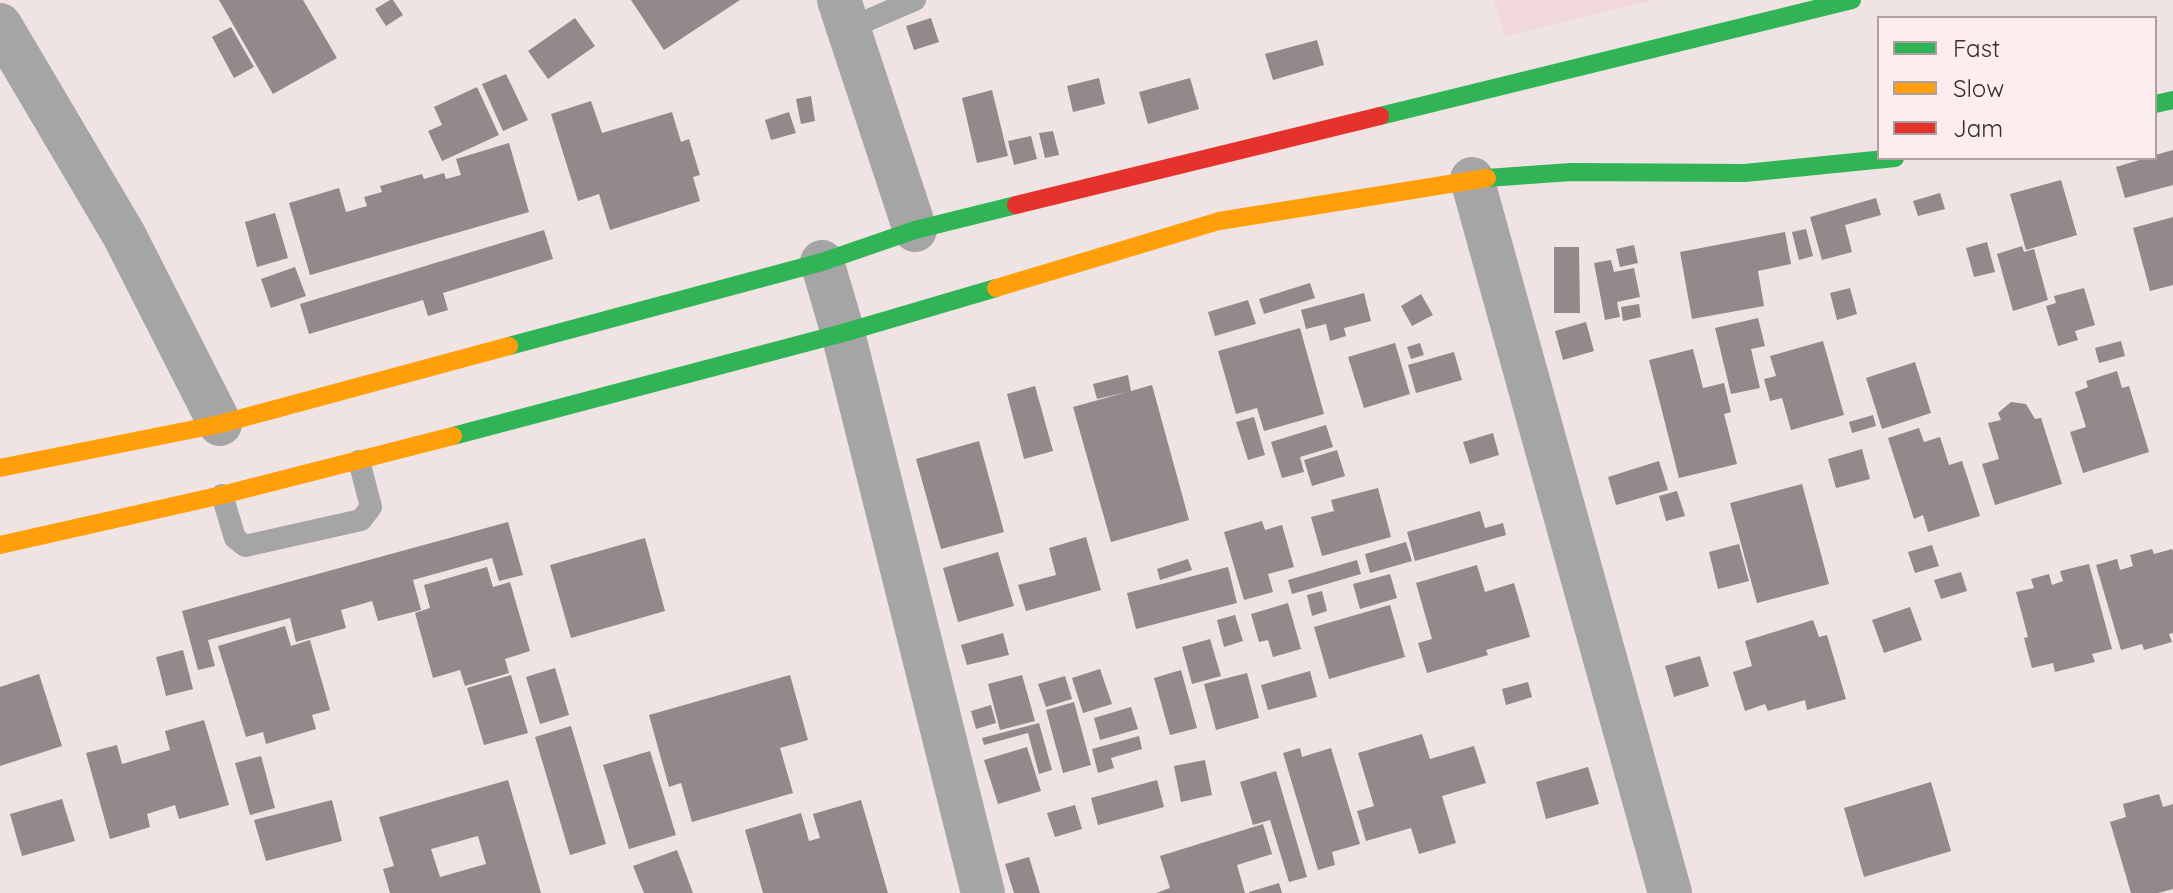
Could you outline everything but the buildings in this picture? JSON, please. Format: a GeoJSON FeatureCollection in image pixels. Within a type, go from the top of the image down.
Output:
{"type":"FeatureCollection","features":[{"type":"Feature","properties":{"kind":"main road"},"geometry":{"type":"LineString","coordinates":[[0,468],[220,424],[822,262],[915,230],[1852,0]]}},
{"type":"Feature","properties":{"kind":"main road"},"geometry":{"type":"LineString","coordinates":[[0,545],[359,461],[843,333],[1219,221],[1472,179],[1571,172],[1745,173],[1877,160]]}},
{"type":"Feature","properties":{"kind":"street"},"geometry":{"type":"LineString","coordinates":[[844,14],[915,230]]}},
{"type":"Feature","properties":{"kind":"street"},"geometry":{"type":"LineString","coordinates":[[0,25],[124,235],[220,424]]}},
{"type":"Feature","properties":{"kind":"street"},"geometry":{"type":"LineString","coordinates":[[1472,179],[1670,893]]}},
{"type":"Feature","properties":{"kind":"street"},"geometry":{"type":"LineString","coordinates":[[822,262],[843,333],[983,893]]}},
{"type":"Feature","properties":{"kind":"lane"},"geometry":{"type":"LineString","coordinates":[[844,14],[915,0]]}},
{"type":"Feature","properties":{"kind":"lane"},"geometry":{"type":"LineString","coordinates":[[222,495],[235,538],[245,546],[361,520],[371,507],[359,461]]}},
{"type":"Feature","properties":{"kind":"shaded area"},"geometry":{"type":"Polygon","coordinates":[[[1493,0],[1655,0],[1505,36],[1493,0]]]}},
{"type":"Feature","properties":{"kind":"traffic: fast"},"geometry":{"type":"LineString","coordinates":[[1380,116],[1852,0]]}},
{"type":"Feature","properties":{"kind":"traffic: fast"},"geometry":{"type":"LineString","coordinates":[[2157,104],[2173,100]]}},
{"type":"Feature","properties":{"kind":"traffic: fast"},"geometry":{"type":"LineString","coordinates":[[1487,178],[1571,172],[1745,173],[1877,160]]}},
{"type":"Feature","properties":{"kind":"traffic: fast"},"geometry":{"type":"LineString","coordinates":[[509,346],[822,262],[915,230],[1016,205]]}},
{"type":"Feature","properties":{"kind":"traffic: fast"},"geometry":{"type":"LineString","coordinates":[[453,436],[843,333],[996,288]]}},
{"type":"Feature","properties":{"kind":"traffic: slow"},"geometry":{"type":"LineString","coordinates":[[996,288],[1219,221],[1487,178]]}},
{"type":"Feature","properties":{"kind":"traffic: slow"},"geometry":{"type":"LineString","coordinates":[[0,468],[220,424],[509,346]]}},
{"type":"Feature","properties":{"kind":"traffic: slow"},"geometry":{"type":"LineString","coordinates":[[0,545],[222,495],[453,436]]}},
{"type":"Feature","properties":{"kind":"traffic: jam"},"geometry":{"type":"LineString","coordinates":[[1016,205],[1380,116]]}}]}
